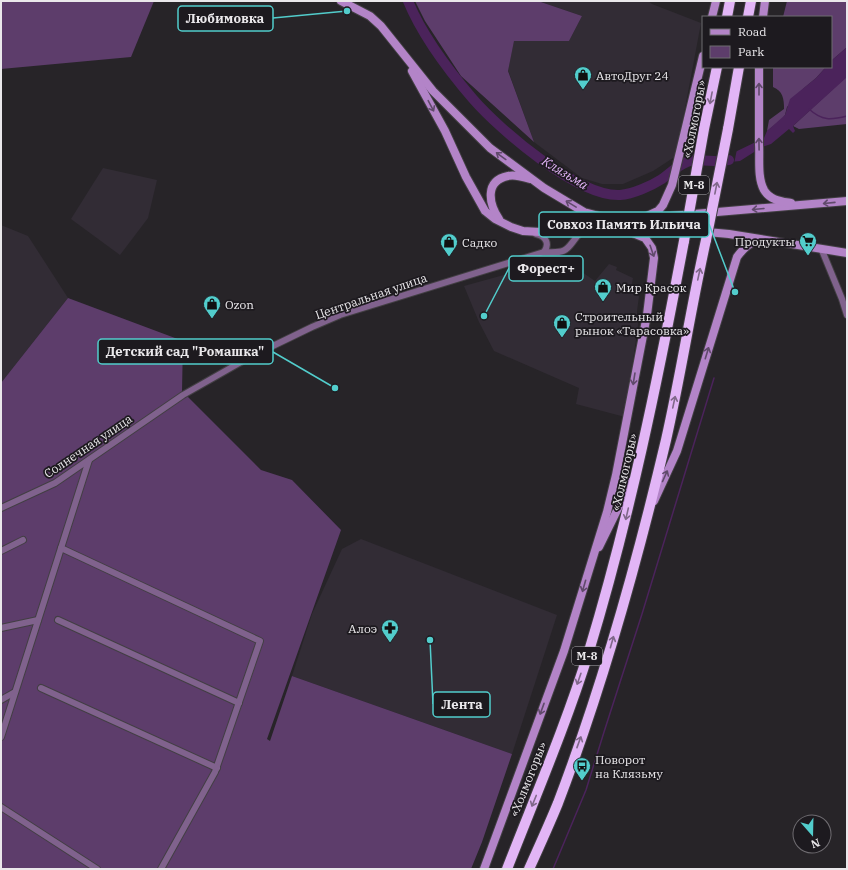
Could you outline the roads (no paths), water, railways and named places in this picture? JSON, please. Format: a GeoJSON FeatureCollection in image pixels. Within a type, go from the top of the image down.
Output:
{"type":"FeatureCollection","features":[{"type":"Feature","properties":{"kind":"highway"},"geometry":{"type":"LineString","coordinates":[[727,16],[730,1]]}},
{"type":"Feature","properties":{"kind":"highway"},"geometry":{"type":"LineString","coordinates":[[748,16],[751,1]]}},
{"type":"Feature","properties":{"kind":"highway","name":"«Холмогоры»"},"geometry":{"type":"LineString","coordinates":[[507,869],[556,745],[588,652],[620,542],[638,469],[664,344],[717,68]]}},
{"type":"Feature","properties":{"kind":"highway","name":"М-8"},"geometry":{"type":"LineString","coordinates":[[529,869],[558,803],[592,706],[608,657],[644,525],[667,433],[739,68]]}},
{"type":"Feature","properties":{"kind":"main road"},"geometry":{"type":"LineString","coordinates":[[342,1],[374,19],[388,33],[433,91],[490,148],[554,194],[584,212],[607,218],[634,219],[847,201]]}},
{"type":"Feature","properties":{"kind":"main road"},"geometry":{"type":"LineString","coordinates":[[712,16],[716,1]]}},
{"type":"Feature","properties":{"kind":"main road"},"geometry":{"type":"LineString","coordinates":[[763,16],[765,1]]}},
{"type":"Feature","properties":{"kind":"main road"},"geometry":{"type":"LineString","coordinates":[[399,48],[445,131],[476,196],[485,211],[511,227],[523,231],[540,232],[623,229],[707,232],[847,252]]}},
{"type":"Feature","properties":{"kind":"main road"},"geometry":{"type":"LineString","coordinates":[[634,219],[651,215],[658,211],[666,200],[672,185],[702,60]]}},
{"type":"Feature","properties":{"kind":"main road"},"geometry":{"type":"LineString","coordinates":[[759,68],[760,177],[764,191],[779,201],[811,205]]}},
{"type":"Feature","properties":{"kind":"main road"},"geometry":{"type":"LineString","coordinates":[[501,221],[492,207],[490,192],[492,188],[500,180],[507,176],[513,175],[533,179]]}},
{"type":"Feature","properties":{"kind":"main road"},"geometry":{"type":"LineString","coordinates":[[484,869],[564,651],[607,512],[616,475],[647,316],[654,263],[654,252],[648,242],[641,236],[623,229]]}},
{"type":"Feature","properties":{"kind":"main road"},"geometry":{"type":"LineString","coordinates":[[644,525],[676,451],[737,257],[743,249],[750,244],[758,241],[774,241]]}},
{"type":"Feature","properties":{"kind":"main road"},"geometry":{"type":"LineString","coordinates":[[590,567],[638,469]]}},
{"type":"Feature","properties":{"kind":"street"},"geometry":{"type":"LineString","coordinates":[[523,231],[544,237],[547,244],[544,252]]}},
{"type":"Feature","properties":{"kind":"street","name":"Центральная улица"},"geometry":{"type":"LineString","coordinates":[[183,395],[248,358],[340,315],[544,252],[555,253],[566,250],[571,246],[582,231]]}},
{"type":"Feature","properties":{"kind":"street"},"geometry":{"type":"LineString","coordinates":[[821,248],[847,315]]}},
{"type":"Feature","properties":{"kind":"street","name":"Солнечная улица"},"geometry":{"type":"LineString","coordinates":[[1,508],[55,483],[183,395]]}},
{"type":"Feature","properties":{"kind":"street"},"geometry":{"type":"LineString","coordinates":[[1,737],[88,460]]}},
{"type":"Feature","properties":{"kind":"street"},"geometry":{"type":"LineString","coordinates":[[1,551],[23,540]]}},
{"type":"Feature","properties":{"kind":"street"},"geometry":{"type":"LineString","coordinates":[[61,548],[260,641],[217,768],[161,869]]}},
{"type":"Feature","properties":{"kind":"street"},"geometry":{"type":"LineString","coordinates":[[1,628],[38,620]]}},
{"type":"Feature","properties":{"kind":"street"},"geometry":{"type":"LineString","coordinates":[[58,620],[239,704]]}},
{"type":"Feature","properties":{"kind":"street"},"geometry":{"type":"LineString","coordinates":[[41,688],[217,768]]}},
{"type":"Feature","properties":{"kind":"street"},"geometry":{"type":"LineString","coordinates":[[1,700],[15,692]]}},
{"type":"Feature","properties":{"kind":"street"},"geometry":{"type":"LineString","coordinates":[[1,807],[97,869]]}},
{"type":"Feature","properties":{"kind":"waterway","name":"Клязьма"},"geometry":{"type":"LineString","coordinates":[[408,1],[428,40],[464,88],[485,112],[520,144],[562,174],[583,185],[603,193],[620,195],[636,191],[653,184],[687,162],[698,160],[729,160]]}},
{"type":"Feature","properties":{"kind":"waterway"},"geometry":{"type":"LineString","coordinates":[[809,109],[823,118],[831,119],[847,116]]}},
{"type":"Feature","properties":{"kind":"waterway"},"geometry":{"type":"LineString","coordinates":[[553,869],[586,790],[642,614],[714,378]]}},
{"type":"Feature","properties":{"kind":"place","name":"Любимовка"},"geometry":{"type":"Point","coordinates":[347,11]}},
{"type":"Feature","properties":{"kind":"place","name":"АвтоДруг 24"},"geometry":{"type":"Point","coordinates":[583,90]}},
{"type":"Feature","properties":{"kind":"place","name":"Продукты"},"geometry":{"type":"Point","coordinates":[808,256]}},
{"type":"Feature","properties":{"kind":"place","name":"Садко"},"geometry":{"type":"Point","coordinates":[449,257]}},
{"type":"Feature","properties":{"kind":"place","name":"Совхоз Память Ильича"},"geometry":{"type":"Point","coordinates":[735,292]}},
{"type":"Feature","properties":{"kind":"place","name":"Мир Красок"},"geometry":{"type":"Point","coordinates":[603,302]}},
{"type":"Feature","properties":{"kind":"place","name":"Форест+"},"geometry":{"type":"Point","coordinates":[484,316]}},
{"type":"Feature","properties":{"kind":"place","name":"Ozon"},"geometry":{"type":"Point","coordinates":[212,319]}},
{"type":"Feature","properties":{"kind":"place","name":"Строительный рынок «Тарасовка»"},"geometry":{"type":"Point","coordinates":[562,338]}},
{"type":"Feature","properties":{"kind":"place","name":"Детский сад \"Ромашка\""},"geometry":{"type":"Point","coordinates":[335,388]}},
{"type":"Feature","properties":{"kind":"place","name":"Лента"},"geometry":{"type":"Point","coordinates":[430,640]}},
{"type":"Feature","properties":{"kind":"place","name":"Алоэ"},"geometry":{"type":"Point","coordinates":[390,643]}},
{"type":"Feature","properties":{"kind":"place","name":"Поворот на Клязьму"},"geometry":{"type":"Point","coordinates":[582,781]}}]}
